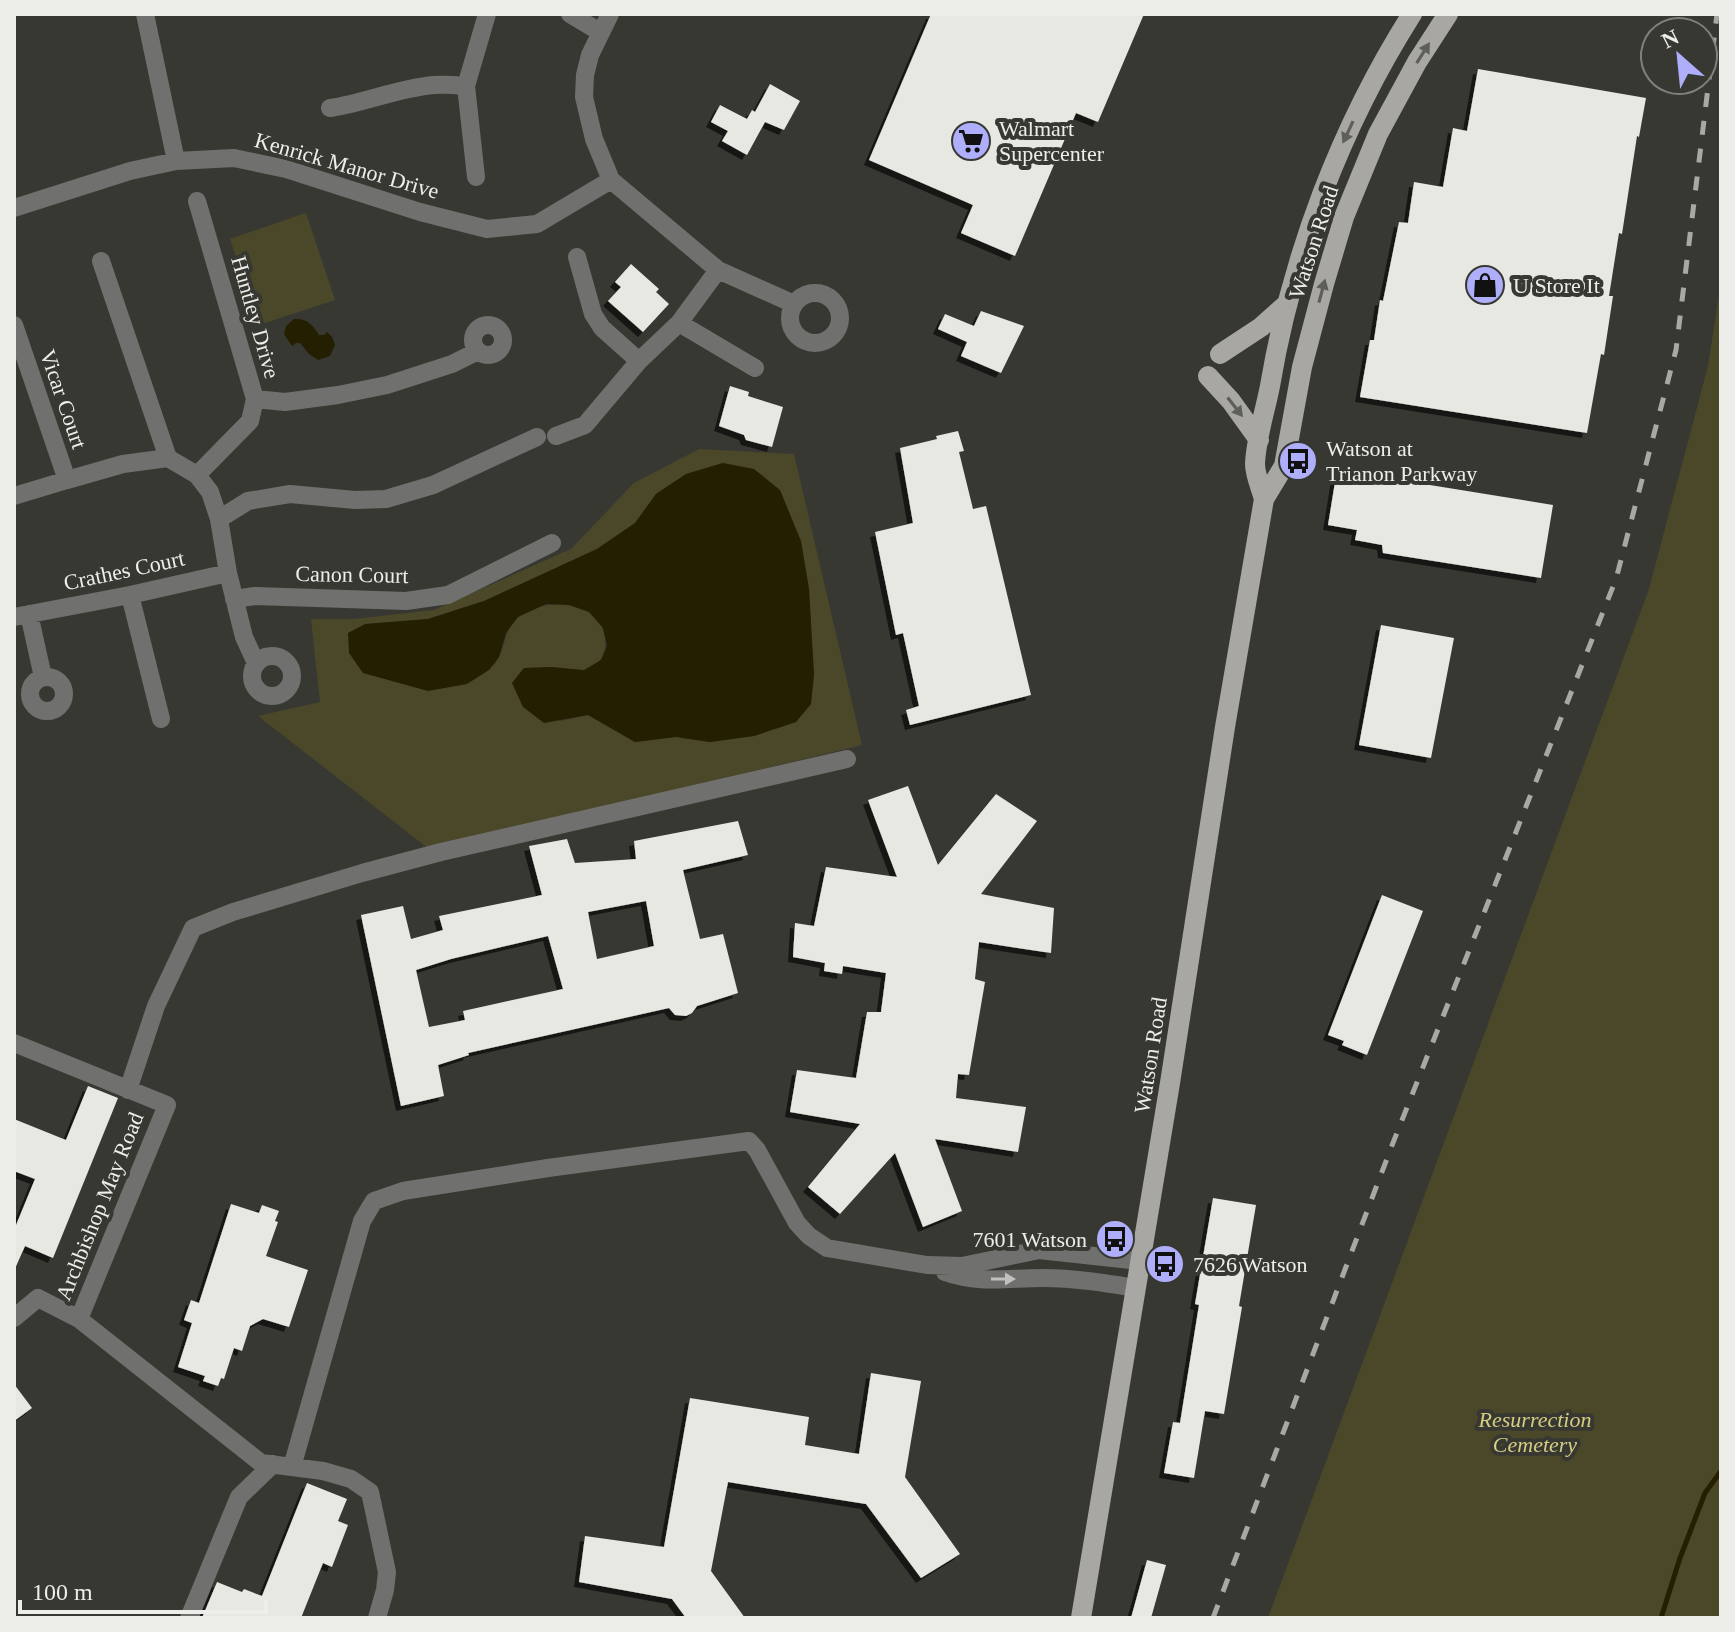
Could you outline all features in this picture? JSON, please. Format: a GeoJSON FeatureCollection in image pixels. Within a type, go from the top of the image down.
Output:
{"type":"FeatureCollection","features":[{"type":"Feature","properties":{"kind":"main road","name":"Watson Road"},"geometry":{"type":"LineString","coordinates":[[1264,499],[1255,466],[1273,363],[1288,303],[1316,212],[1342,146],[1366,95],[1412,14]]}},
{"type":"Feature","properties":{"kind":"main road","name":"Watson Road"},"geometry":{"type":"LineString","coordinates":[[1081,1618],[1264,499],[1284,466],[1302,367],[1344,217],[1378,134],[1448,14]]}},
{"type":"Feature","properties":{"kind":"main road"},"geometry":{"type":"LineString","coordinates":[[1220,354],[1261,327],[1288,303]]}},
{"type":"Feature","properties":{"kind":"main road"},"geometry":{"type":"LineString","coordinates":[[1208,376],[1231,401],[1259,440]]}},
{"type":"Feature","properties":{"kind":"street"},"geometry":{"type":"LineString","coordinates":[[145,14],[176,161]]}},
{"type":"Feature","properties":{"kind":"street"},"geometry":{"type":"LineString","coordinates":[[476,177],[466,86],[487,14]]}},
{"type":"Feature","properties":{"kind":"street"},"geometry":{"type":"LineString","coordinates":[[570,14],[600,32]]}},
{"type":"Feature","properties":{"kind":"street"},"geometry":{"type":"LineString","coordinates":[[610,14],[587,65],[584,97],[594,139],[611,180],[718,270],[794,304]]}},
{"type":"Feature","properties":{"kind":"street"},"geometry":{"type":"LineString","coordinates":[[330,108],[435,85],[466,86]]}},
{"type":"Feature","properties":{"kind":"street","name":"Kenrick Manor Drive"},"geometry":{"type":"LineString","coordinates":[[14,208],[130,171],[176,161],[234,158],[286,169],[420,212],[487,229],[537,224],[611,180]]}},
{"type":"Feature","properties":{"kind":"street","name":"Huntley Drive"},"geometry":{"type":"LineString","coordinates":[[197,201],[255,399],[250,421],[197,475]]}},
{"type":"Feature","properties":{"kind":"street"},"geometry":{"type":"LineString","coordinates":[[577,257],[593,314],[602,328],[639,361]]}},
{"type":"Feature","properties":{"kind":"street"},"geometry":{"type":"LineString","coordinates":[[101,261],[168,458],[197,475],[210,492],[219,519],[244,637],[256,663]]}},
{"type":"Feature","properties":{"kind":"street"},"geometry":{"type":"LineString","coordinates":[[219,519],[248,501],[290,494],[355,500],[386,499],[433,485],[547,437],[585,425],[639,361],[679,323],[718,270]]}},
{"type":"Feature","properties":{"kind":"street"},"geometry":{"type":"LineString","coordinates":[[679,323],[755,368]]}},
{"type":"Feature","properties":{"kind":"street","name":"Vicar Court"},"geometry":{"type":"LineString","coordinates":[[14,325],[67,480],[123,464],[168,458]]}},
{"type":"Feature","properties":{"kind":"street"},"geometry":{"type":"LineString","coordinates":[[255,399],[285,402],[387,385],[452,364],[478,351]]}},
{"type":"Feature","properties":{"kind":"street"},"geometry":{"type":"LineString","coordinates":[[14,496],[67,480]]}},
{"type":"Feature","properties":{"kind":"street","name":"Canon Court"},"geometry":{"type":"LineString","coordinates":[[234,599],[255,596],[406,601],[448,595],[552,543]]}},
{"type":"Feature","properties":{"kind":"street","name":"Crathes Court"},"geometry":{"type":"LineString","coordinates":[[43,677],[21,616],[228,573]]}},
{"type":"Feature","properties":{"kind":"street"},"geometry":{"type":"LineString","coordinates":[[130,595],[161,719]]}},
{"type":"Feature","properties":{"kind":"street"},"geometry":{"type":"LineString","coordinates":[[128,1090],[156,1006],[193,928],[233,912],[423,857],[847,759]]}},
{"type":"Feature","properties":{"kind":"street","name":"Archbishop May Road"},"geometry":{"type":"LineString","coordinates":[[14,1043],[167,1105],[79,1319],[38,1298],[14,1318]]}},
{"type":"Feature","properties":{"kind":"street"},"geometry":{"type":"LineString","coordinates":[[189,1618],[239,1497],[282,1466],[362,1221],[374,1201],[403,1191],[749,1141],[797,1223],[827,1248],[927,1265],[962,1266],[1039,1250],[1140,1261]]}},
{"type":"Feature","properties":{"kind":"street"},"geometry":{"type":"LineString","coordinates":[[927,1265],[963,1278],[1044,1278],[1136,1288]]}},
{"type":"Feature","properties":{"kind":"street"},"geometry":{"type":"LineString","coordinates":[[79,1319],[261,1463],[323,1471],[351,1479],[370,1492],[387,1572],[377,1618]]}},
{"type":"Feature","properties":{"kind":"green space"},"geometry":{"type":"Polygon","coordinates":[[[306,213],[335,300],[259,325],[230,239],[306,213]]]}},
{"type":"Feature","properties":{"kind":"green space","name":"Resurrection Cemetery"},"geometry":{"type":"Polygon","coordinates":[[[1721,282],[1721,1618],[1268,1618],[1649,589],[1708,366],[1721,282]]]}},
{"type":"Feature","properties":{"kind":"green space"},"geometry":{"type":"Polygon","coordinates":[[[699,449],[794,454],[862,745],[429,849],[258,716],[320,702],[311,619],[354,619],[434,610],[571,549],[634,483],[699,449]],[[723,463],[686,474],[656,494],[635,523],[597,549],[484,601],[428,619],[366,624],[363,673],[391,680],[489,670],[498,659],[509,630],[518,617],[543,606],[572,606],[589,612],[601,625],[605,643],[600,659],[585,670],[524,668],[512,683],[560,721],[588,715],[635,742],[676,737],[710,742],[754,736],[796,722],[814,675],[809,589],[801,541],[723,463]]]}},
{"type":"Feature","properties":{"kind":"shaded area"},"geometry":{"type":"Polygon","coordinates":[[[294,319],[309,323],[319,335],[327,332],[332,337],[335,345],[330,356],[318,360],[300,343],[292,346],[284,334],[286,326],[294,319]]]}},
{"type":"Feature","properties":{"kind":"shaded area"},"geometry":{"type":"Polygon","coordinates":[[[723,463],[754,469],[780,490],[801,541],[809,589],[814,675],[811,704],[796,722],[754,736],[710,742],[676,737],[635,742],[588,715],[544,723],[523,707],[512,683],[524,668],[584,670],[601,660],[607,646],[603,628],[589,612],[569,605],[546,604],[518,617],[506,633],[499,657],[489,670],[467,684],[428,691],[363,673],[349,653],[348,633],[365,624],[428,619],[484,601],[597,549],[635,523],[656,494],[686,474],[723,463]]]}},
{"type":"Feature","properties":{"kind":"building","name":"Walmart Supercenter"},"geometry":{"type":"Polygon","coordinates":[[[931,14],[1144,14],[1098,122],[1076,113],[1015,256],[961,233],[973,205],[869,160],[931,14]]]}},
{"type":"Feature","properties":{"kind":"building"},"geometry":{"type":"Polygon","coordinates":[[[1478,69],[1646,98],[1622,234],[1619,233],[1604,355],[1601,354],[1587,433],[1360,397],[1370,340],[1374,340],[1380,300],[1383,301],[1399,222],[1408,223],[1414,182],[1443,187],[1453,128],[1467,131],[1478,69]]]}},
{"type":"Feature","properties":{"kind":"building"},"geometry":{"type":"Polygon","coordinates":[[[770,84],[800,101],[784,130],[765,122],[747,155],[722,141],[728,131],[711,122],[720,105],[747,119],[752,110],[755,112],[770,84]]]}},
{"type":"Feature","properties":{"kind":"building"},"geometry":{"type":"Polygon","coordinates":[[[631,264],[659,289],[656,292],[669,304],[643,332],[608,301],[621,287],[615,282],[631,264]]]}},
{"type":"Feature","properties":{"kind":"building"},"geometry":{"type":"Polygon","coordinates":[[[981,311],[1024,326],[1001,373],[961,356],[967,342],[938,329],[945,314],[974,326],[981,311]]]}},
{"type":"Feature","properties":{"kind":"building"},"geometry":{"type":"Polygon","coordinates":[[[730,386],[749,392],[748,396],[783,407],[772,447],[746,440],[744,435],[719,426],[730,386]]]}},
{"type":"Feature","properties":{"kind":"building"},"geometry":{"type":"Polygon","coordinates":[[[958,431],[964,451],[959,452],[973,509],[986,506],[1031,695],[910,725],[906,710],[919,706],[903,633],[896,635],[875,532],[913,523],[900,448],[958,431]]]}},
{"type":"Feature","properties":{"kind":"building"},"geometry":{"type":"Polygon","coordinates":[[[1337,470],[1553,505],[1541,578],[1383,553],[1382,545],[1355,540],[1357,530],[1328,525],[1337,470]]]}},
{"type":"Feature","properties":{"kind":"building"},"geometry":{"type":"Polygon","coordinates":[[[1381,625],[1454,638],[1431,758],[1359,745],[1381,625]]]}},
{"type":"Feature","properties":{"kind":"building"},"geometry":{"type":"Polygon","coordinates":[[[908,786],[938,865],[996,794],[1037,821],[981,894],[1054,908],[1051,953],[979,942],[975,979],[985,982],[969,1075],[958,1074],[956,1098],[1026,1107],[1018,1152],[935,1139],[962,1211],[923,1227],[895,1153],[840,1214],[808,1187],[860,1124],[790,1112],[797,1070],[856,1078],[867,1012],[881,1012],[886,973],[843,966],[842,974],[824,971],[825,963],[793,957],[795,923],[814,926],[826,867],[897,877],[868,800],[908,786]]]}},
{"type":"Feature","properties":{"kind":"building"},"geometry":{"type":"Polygon","coordinates":[[[738,821],[748,855],[683,870],[700,939],[723,934],[738,993],[697,1006],[686,1016],[675,1015],[669,1008],[468,1053],[438,1065],[444,1096],[401,1106],[361,915],[403,906],[411,939],[443,930],[439,916],[542,895],[529,846],[567,839],[575,863],[636,859],[634,841],[738,821]],[[646,901],[588,912],[597,959],[654,946],[646,901]],[[548,936],[416,970],[429,1027],[465,1020],[463,1011],[563,989],[548,936]]]}},
{"type":"Feature","properties":{"kind":"building"},"geometry":{"type":"Polygon","coordinates":[[[1382,895],[1423,911],[1367,1055],[1342,1045],[1344,1041],[1328,1035],[1382,895]]]}},
{"type":"Feature","properties":{"kind":"building"},"geometry":{"type":"Polygon","coordinates":[[[88,1086],[118,1098],[53,1258],[25,1246],[14,1271],[14,1230],[35,1179],[14,1171],[14,1119],[66,1140],[88,1086]]]}},
{"type":"Feature","properties":{"kind":"building"},"geometry":{"type":"Polygon","coordinates":[[[1213,1198],[1256,1205],[1224,1414],[1205,1411],[1194,1478],[1164,1473],[1173,1422],[1180,1423],[1199,1305],[1195,1304],[1213,1198]]]}},
{"type":"Feature","properties":{"kind":"building"},"geometry":{"type":"Polygon","coordinates":[[[231,1204],[259,1213],[262,1205],[279,1211],[266,1256],[308,1270],[289,1327],[263,1319],[250,1326],[242,1351],[234,1348],[224,1379],[221,1378],[218,1386],[203,1381],[205,1376],[178,1367],[192,1323],[184,1320],[191,1300],[199,1303],[231,1204]]]}},
{"type":"Feature","properties":{"kind":"building"},"geometry":{"type":"Polygon","coordinates":[[[871,1373],[921,1381],[905,1477],[960,1554],[921,1578],[866,1504],[728,1482],[711,1571],[745,1618],[686,1618],[672,1599],[579,1582],[585,1536],[664,1547],[690,1398],[809,1417],[805,1445],[859,1454],[871,1373]]]}},
{"type":"Feature","properties":{"kind":"building"},"geometry":{"type":"Polygon","coordinates":[[[14,1384],[32,1408],[14,1421],[14,1384]]]}},
{"type":"Feature","properties":{"kind":"building"},"geometry":{"type":"Polygon","coordinates":[[[307,1483],[347,1499],[338,1521],[348,1525],[332,1567],[323,1563],[301,1618],[202,1618],[217,1582],[262,1596],[307,1483]]]}},
{"type":"Feature","properties":{"kind":"building"},"geometry":{"type":"Polygon","coordinates":[[[1147,1560],[1166,1565],[1151,1618],[1131,1618],[1147,1560]]]}},
{"type":"Feature","properties":{"kind":"waterway"},"geometry":{"type":"LineString","coordinates":[[1661,1618],[1705,1493],[1721,1471]]}},
{"type":"Feature","properties":{"kind":"railway"},"geometry":{"type":"LineString","coordinates":[[1213,1618],[1391,1148],[1616,579],[1676,350],[1717,14]]}},
{"type":"Feature","properties":{"kind":"place","name":"Walmart Supercenter"},"geometry":{"type":"Point","coordinates":[971,141]}},
{"type":"Feature","properties":{"kind":"place","name":"U Store It"},"geometry":{"type":"Point","coordinates":[1485,285]}},
{"type":"Feature","properties":{"kind":"place","name":"Watson at Trianon Parkway"},"geometry":{"type":"Point","coordinates":[1298,461]}},
{"type":"Feature","properties":{"kind":"place","name":"7601 Watson"},"geometry":{"type":"Point","coordinates":[1115,1239]}},
{"type":"Feature","properties":{"kind":"place","name":"7626 Watson"},"geometry":{"type":"Point","coordinates":[1165,1264]}}]}
